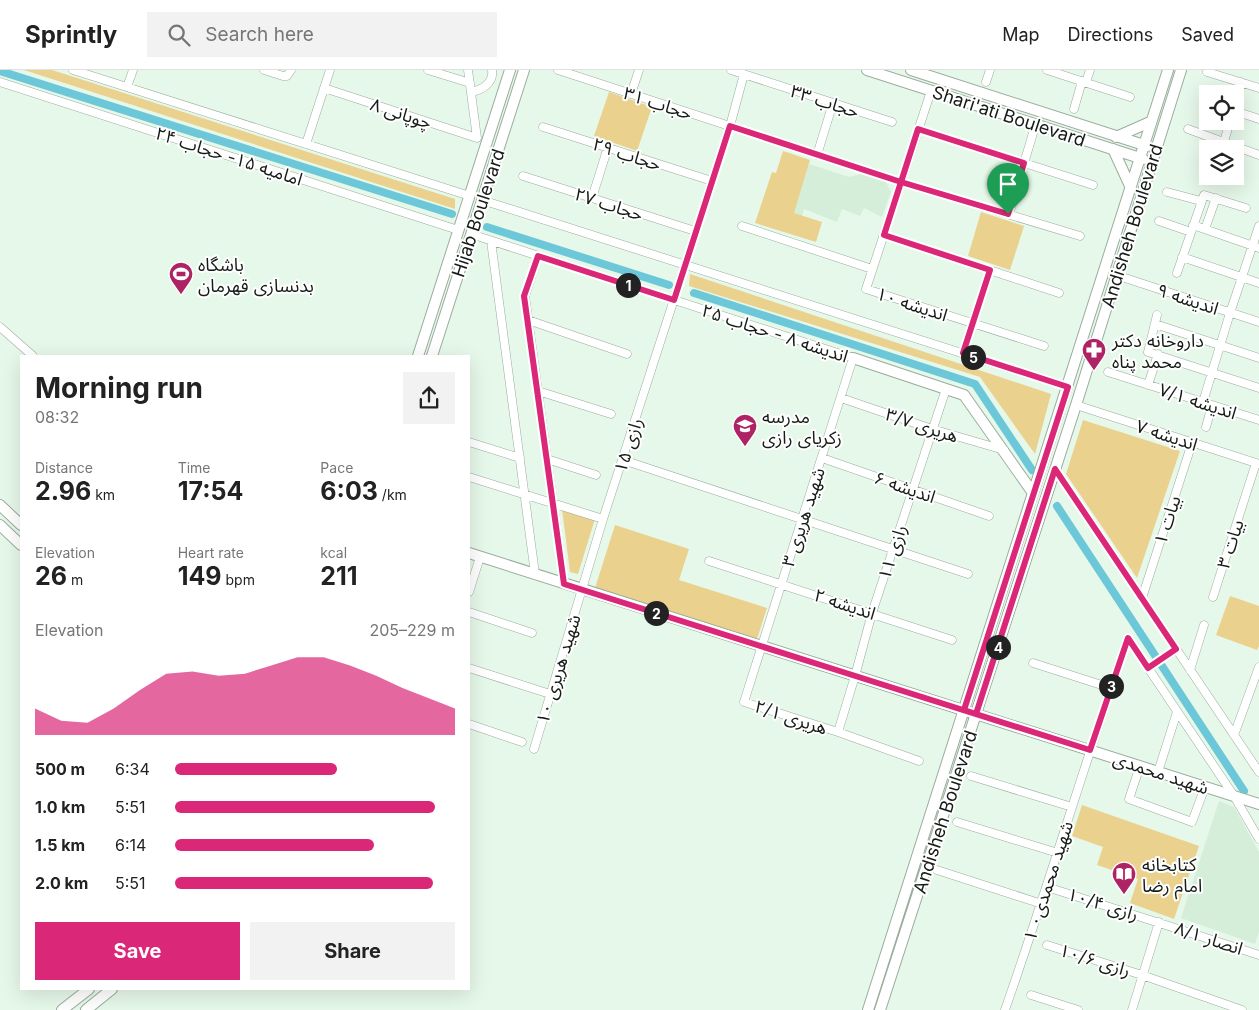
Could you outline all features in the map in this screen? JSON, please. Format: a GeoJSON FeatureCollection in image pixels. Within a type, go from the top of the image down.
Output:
{"type":"FeatureCollection","features":[{"type":"Feature","properties":{"kind":"main road","name":"Hijab Boulevard"},"geometry":{"type":"LineString","coordinates":[[418,355],[510,70]]}},
{"type":"Feature","properties":{"kind":"main road","name":"Hijab Boulevard"},"geometry":{"type":"LineString","coordinates":[[432,355],[524,70]]}},
{"type":"Feature","properties":{"kind":"main road","name":"Shari'ati Boulevard"},"geometry":{"type":"LineString","coordinates":[[867,70],[1152,162]]}},
{"type":"Feature","properties":{"kind":"main road","name":"Shari'ati Boulevard"},"geometry":{"type":"LineString","coordinates":[[910,70],[1156,149]]}},
{"type":"Feature","properties":{"kind":"main road","name":"Andisheh Boulevard"},"geometry":{"type":"LineString","coordinates":[[868,1010],[1168,70]]}},
{"type":"Feature","properties":{"kind":"main road","name":"Andisheh Boulevard"},"geometry":{"type":"LineString","coordinates":[[880,1010],[1076,406],[1181,70]]}},
{"type":"Feature","properties":{"kind":"main road"},"geometry":{"type":"LineString","coordinates":[[1116,136],[1150,122]]}},
{"type":"Feature","properties":{"kind":"main road"},"geometry":{"type":"LineString","coordinates":[[1113,149],[1130,186]]}},
{"type":"Feature","properties":{"kind":"main road","name":"اندیشه ۸ - حجاب ۲۵"},"geometry":{"type":"LineString","coordinates":[[854,358],[964,395],[1004,450],[1032,494]]}},
{"type":"Feature","properties":{"kind":"main road"},"geometry":{"type":"LineString","coordinates":[[2,511],[20,524]]}},
{"type":"Feature","properties":{"kind":"main road"},"geometry":{"type":"LineString","coordinates":[[0,524],[20,543]]}},
{"type":"Feature","properties":{"kind":"main road","name":"شهید محمدی"},"geometry":{"type":"LineString","coordinates":[[470,553],[1259,804]]}},
{"type":"Feature","properties":{"kind":"main road"},"geometry":{"type":"LineString","coordinates":[[62,1010],[88,990]]}},
{"type":"Feature","properties":{"kind":"main road"},"geometry":{"type":"LineString","coordinates":[[86,1010],[111,990]]}},
{"type":"Feature","properties":{"kind":"street","name":"امامیه ۱۵- حجاب ۲۴"},"geometry":{"type":"LineString","coordinates":[[73,70],[470,196]]}},
{"type":"Feature","properties":{"kind":"street"},"geometry":{"type":"LineString","coordinates":[[127,87],[133,70]]}},
{"type":"Feature","properties":{"kind":"street"},"geometry":{"type":"LineString","coordinates":[[264,70],[283,76],[289,73]]}},
{"type":"Feature","properties":{"kind":"street"},"geometry":{"type":"LineString","coordinates":[[306,144],[330,70]]}},
{"type":"Feature","properties":{"kind":"street"},"geometry":{"type":"LineString","coordinates":[[428,70],[470,83]]}},
{"type":"Feature","properties":{"kind":"street"},"geometry":{"type":"LineString","coordinates":[[468,70],[471,92],[484,87],[492,73]]}},
{"type":"Feature","properties":{"kind":"street","name":"حجاب ۳۱"},"geometry":{"type":"LineString","coordinates":[[558,70],[901,182],[1080,236]]}},
{"type":"Feature","properties":{"kind":"street"},"geometry":{"type":"LineString","coordinates":[[631,94],[639,70]]}},
{"type":"Feature","properties":{"kind":"street","name":"حجاب ۳۳"},"geometry":{"type":"LineString","coordinates":[[731,70],[892,122]]}},
{"type":"Feature","properties":{"kind":"street"},"geometry":{"type":"LineString","coordinates":[[986,82],[990,70]]}},
{"type":"Feature","properties":{"kind":"street"},"geometry":{"type":"LineString","coordinates":[[1047,70],[1130,97]]}},
{"type":"Feature","properties":{"kind":"street"},"geometry":{"type":"LineString","coordinates":[[1074,109],[1090,70]]}},
{"type":"Feature","properties":{"kind":"street"},"geometry":{"type":"LineString","coordinates":[[1206,72],[1259,88]]}},
{"type":"Feature","properties":{"kind":"street","name":"رازی ۱۵"},"geometry":{"type":"LineString","coordinates":[[582,589],[730,126],[744,74]]}},
{"type":"Feature","properties":{"kind":"street","name":"امامیه ۱۵- حجاب ۲۴"},"geometry":{"type":"LineString","coordinates":[[0,82],[458,230]]}},
{"type":"Feature","properties":{"kind":"street","name":"چوپانی ۸"},"geometry":{"type":"LineString","coordinates":[[324,88],[477,138],[471,92]]}},
{"type":"Feature","properties":{"kind":"street"},"geometry":{"type":"LineString","coordinates":[[742,226],[872,269],[931,91]]}},
{"type":"Feature","properties":{"kind":"street"},"geometry":{"type":"LineString","coordinates":[[817,155],[833,103]]}},
{"type":"Feature","properties":{"kind":"street"},"geometry":{"type":"LineString","coordinates":[[1244,114],[1259,119]]}},
{"type":"Feature","properties":{"kind":"street","name":"حجاب ۲۹"},"geometry":{"type":"LineString","coordinates":[[542,127],[712,182]]}},
{"type":"Feature","properties":{"kind":"street"},"geometry":{"type":"LineString","coordinates":[[918,129],[1094,185]]}},
{"type":"Feature","properties":{"kind":"street"},"geometry":{"type":"LineString","coordinates":[[1188,129],[1218,140]]}},
{"type":"Feature","properties":{"kind":"street"},"geometry":{"type":"LineString","coordinates":[[1008,214],[1033,133]]}},
{"type":"Feature","properties":{"kind":"street"},"geometry":{"type":"LineString","coordinates":[[592,198],[608,148]]}},
{"type":"Feature","properties":{"kind":"street"},"geometry":{"type":"LineString","coordinates":[[1244,149],[1259,155]]}},
{"type":"Feature","properties":{"kind":"street","name":"حجاب ۲۷"},"geometry":{"type":"LineString","coordinates":[[523,176],[695,231]]}},
{"type":"Feature","properties":{"kind":"street"},"geometry":{"type":"LineString","coordinates":[[1167,192],[1201,201]]}},
{"type":"Feature","properties":{"kind":"street"},"geometry":{"type":"LineString","coordinates":[[1177,272],[1204,195],[1246,208]]}},
{"type":"Feature","properties":{"kind":"street"},"geometry":{"type":"LineString","coordinates":[[1205,229],[1216,198]]}},
{"type":"Feature","properties":{"kind":"street"},"geometry":{"type":"LineString","coordinates":[[482,200],[1068,387]]}},
{"type":"Feature","properties":{"kind":"street"},"geometry":{"type":"LineString","coordinates":[[1159,221],[1192,229],[1205,229],[1256,247]]}},
{"type":"Feature","properties":{"kind":"street"},"geometry":{"type":"LineString","coordinates":[[1203,402],[1242,276],[1256,247],[1259,226]]}},
{"type":"Feature","properties":{"kind":"street","name":"اندیشه ۸ - حجاب ۲۵"},"geometry":{"type":"LineString","coordinates":[[472,234],[854,358]]}},
{"type":"Feature","properties":{"kind":"street"},"geometry":{"type":"LineString","coordinates":[[884,235],[1059,293]]}},
{"type":"Feature","properties":{"kind":"street"},"geometry":{"type":"LineString","coordinates":[[490,241],[535,574]]}},
{"type":"Feature","properties":{"kind":"street"},"geometry":{"type":"LineString","coordinates":[[538,256],[524,296],[564,584]]}},
{"type":"Feature","properties":{"kind":"street"},"geometry":{"type":"LineString","coordinates":[[1182,257],[1259,282]]}},
{"type":"Feature","properties":{"kind":"street","name":"اندیشه ۱۰"},"geometry":{"type":"LineString","coordinates":[[872,269],[866,289],[1044,346]]}},
{"type":"Feature","properties":{"kind":"street"},"geometry":{"type":"LineString","coordinates":[[963,353],[990,270]]}},
{"type":"Feature","properties":{"kind":"street","name":"اندیشه ۹"},"geometry":{"type":"LineString","coordinates":[[1116,275],[1259,322]]}},
{"type":"Feature","properties":{"kind":"street"},"geometry":{"type":"LineString","coordinates":[[1157,315],[1148,352],[1259,388]]}},
{"type":"Feature","properties":{"kind":"street"},"geometry":{"type":"LineString","coordinates":[[528,320],[627,354]]}},
{"type":"Feature","properties":{"kind":"street"},"geometry":{"type":"LineString","coordinates":[[1155,324],[1259,358]]}},
{"type":"Feature","properties":{"kind":"street"},"geometry":{"type":"LineString","coordinates":[[0,327],[32,355]]}},
{"type":"Feature","properties":{"kind":"street"},"geometry":{"type":"LineString","coordinates":[[1148,385],[1158,354]]}},
{"type":"Feature","properties":{"kind":"street","name":"شهید هریری ۳"},"geometry":{"type":"LineString","coordinates":[[744,702],[854,358]]}},
{"type":"Feature","properties":{"kind":"street","name":"اندیشه ۷/۱"},"geometry":{"type":"LineString","coordinates":[[1108,372],[1259,420]]}},
{"type":"Feature","properties":{"kind":"street","name":"رازی ۱۱"},"geometry":{"type":"LineString","coordinates":[[838,732],[872,613],[946,389]]}},
{"type":"Feature","properties":{"kind":"street"},"geometry":{"type":"LineString","coordinates":[[538,391],[611,414]]}},
{"type":"Feature","properties":{"kind":"street","name":"هریری ۳/۷"},"geometry":{"type":"LineString","coordinates":[[841,398],[932,429],[1004,450]]}},
{"type":"Feature","properties":{"kind":"street"},"geometry":{"type":"LineString","coordinates":[[1206,427],[1212,405]]}},
{"type":"Feature","properties":{"kind":"street","name":"اندیشه ۷"},"geometry":{"type":"LineString","coordinates":[[1076,406],[1257,464]]}},
{"type":"Feature","properties":{"kind":"street"},"geometry":{"type":"LineString","coordinates":[[470,442],[520,458]]}},
{"type":"Feature","properties":{"kind":"street","name":"بیات ۱"},"geometry":{"type":"LineString","coordinates":[[1142,598],[1192,443]]}},
{"type":"Feature","properties":{"kind":"street","name":"اندیشه ۶"},"geometry":{"type":"LineString","coordinates":[[822,458],[989,516]]}},
{"type":"Feature","properties":{"kind":"street"},"geometry":{"type":"LineString","coordinates":[[547,459],[596,475]]}},
{"type":"Feature","properties":{"kind":"street"},"geometry":{"type":"LineString","coordinates":[[623,460],[968,574]]}},
{"type":"Feature","properties":{"kind":"street","name":"بیات ۳"},"geometry":{"type":"LineString","coordinates":[[1213,597],[1257,464]]}},
{"type":"Feature","properties":{"kind":"street"},"geometry":{"type":"LineString","coordinates":[[1055,469],[1259,772]]}},
{"type":"Feature","properties":{"kind":"street"},"geometry":{"type":"LineString","coordinates":[[470,477],[603,519]]}},
{"type":"Feature","properties":{"kind":"street"},"geometry":{"type":"LineString","coordinates":[[470,589],[480,557]]}},
{"type":"Feature","properties":{"kind":"street","name":"اندیشه ۲"},"geometry":{"type":"LineString","coordinates":[[709,561],[952,640]]}},
{"type":"Feature","properties":{"kind":"street","name":"شهید هریری ۱۰"},"geometry":{"type":"LineString","coordinates":[[534,749],[582,589]]}},
{"type":"Feature","properties":{"kind":"street"},"geometry":{"type":"LineString","coordinates":[[470,612],[532,633]]}},
{"type":"Feature","properties":{"kind":"street"},"geometry":{"type":"LineString","coordinates":[[1190,670],[1204,625]]}},
{"type":"Feature","properties":{"kind":"street","name":"شهید محمدی۰ ۱"},"geometry":{"type":"LineString","coordinates":[[1005,1010],[1042,904],[1090,750],[1128,638],[1148,668]]}},
{"type":"Feature","properties":{"kind":"street"},"geometry":{"type":"LineString","coordinates":[[1176,649],[1148,668],[1234,796],[1259,838]]}},
{"type":"Feature","properties":{"kind":"street"},"geometry":{"type":"LineString","coordinates":[[1033,663],[1111,688]]}},
{"type":"Feature","properties":{"kind":"street"},"geometry":{"type":"LineString","coordinates":[[1234,735],[1259,667]]}},
{"type":"Feature","properties":{"kind":"street"},"geometry":{"type":"LineString","coordinates":[[470,668],[550,694]]}},
{"type":"Feature","properties":{"kind":"street","name":"هریری ۲/۱"},"geometry":{"type":"LineString","coordinates":[[744,702],[838,732],[919,761]]}},
{"type":"Feature","properties":{"kind":"street"},"geometry":{"type":"LineString","coordinates":[[1158,772],[1177,712]]}},
{"type":"Feature","properties":{"kind":"street"},"geometry":{"type":"LineString","coordinates":[[470,724],[522,742]]}},
{"type":"Feature","properties":{"kind":"street"},"geometry":{"type":"LineString","coordinates":[[1140,766],[1130,799],[1192,822],[1205,787]]}},
{"type":"Feature","properties":{"kind":"street"},"geometry":{"type":"LineString","coordinates":[[971,776],[1072,807]]}},
{"type":"Feature","properties":{"kind":"street"},"geometry":{"type":"LineString","coordinates":[[957,822],[1058,853]]}},
{"type":"Feature","properties":{"kind":"street"},"geometry":{"type":"LineString","coordinates":[[937,870],[1042,904]]}},
{"type":"Feature","properties":{"kind":"street","name":"رازی ۱۰/۴"},"geometry":{"type":"LineString","coordinates":[[1047,887],[1159,922]]}},
{"type":"Feature","properties":{"kind":"street"},"geometry":{"type":"LineString","coordinates":[[1132,1010],[1159,922]]}},
{"type":"Feature","properties":{"kind":"street","name":"انصار ۸/۱"},"geometry":{"type":"LineString","coordinates":[[1159,922],[1259,954]]}},
{"type":"Feature","properties":{"kind":"street","name":"رازی ۱۰/۶"},"geometry":{"type":"LineString","coordinates":[[1047,945],[1142,975],[1242,1010]]}},
{"type":"Feature","properties":{"kind":"street"},"geometry":{"type":"LineString","coordinates":[[1032,996],[1078,1010]]}},
{"type":"Feature","properties":{"kind":"shaded area"},"geometry":{"type":"Polygon","coordinates":[[[24,70],[52,70],[455,199],[455,209],[24,70]]]}},
{"type":"Feature","properties":{"kind":"shaded area"},"geometry":{"type":"Polygon","coordinates":[[[609,92],[652,107],[637,151],[594,136],[609,92]]]}},
{"type":"Feature","properties":{"kind":"shaded area"},"geometry":{"type":"Polygon","coordinates":[[[783,151],[810,160],[794,213],[822,222],[816,242],[755,223],[772,172],[776,173],[783,151]]]}},
{"type":"Feature","properties":{"kind":"shaded area"},"geometry":{"type":"Polygon","coordinates":[[[809,164],[849,177],[861,174],[886,182],[891,192],[882,217],[864,208],[860,216],[842,209],[837,222],[804,209],[802,216],[793,213],[809,164]]]}},
{"type":"Feature","properties":{"kind":"shaded area"},"geometry":{"type":"Polygon","coordinates":[[[981,212],[1024,226],[1010,270],[968,256],[981,212]]]}},
{"type":"Feature","properties":{"kind":"shaded area"},"geometry":{"type":"Polygon","coordinates":[[[690,274],[1051,394],[1035,454],[980,377],[689,286],[690,274]]]}},
{"type":"Feature","properties":{"kind":"shaded area"},"geometry":{"type":"Polygon","coordinates":[[[1083,420],[1180,451],[1137,578],[1066,474],[1083,420]]]}},
{"type":"Feature","properties":{"kind":"shaded area"},"geometry":{"type":"Polygon","coordinates":[[[562,509],[595,519],[578,574],[570,572],[562,509]]]}},
{"type":"Feature","properties":{"kind":"shaded area"},"geometry":{"type":"Polygon","coordinates":[[[615,525],[689,549],[679,580],[767,608],[757,639],[595,588],[615,525]]]}},
{"type":"Feature","properties":{"kind":"shaded area"},"geometry":{"type":"Polygon","coordinates":[[[1230,596],[1259,606],[1259,646],[1257,650],[1216,635],[1230,596]]]}},
{"type":"Feature","properties":{"kind":"shaded area"},"geometry":{"type":"Polygon","coordinates":[[[1219,801],[1234,807],[1259,852],[1259,932],[1255,944],[1181,918],[1219,801]]]}},
{"type":"Feature","properties":{"kind":"shaded area"},"geometry":{"type":"Polygon","coordinates":[[[1082,805],[1199,846],[1174,919],[1130,903],[1138,879],[1097,865],[1103,847],[1072,836],[1082,805]]]}},
{"type":"Feature","properties":{"kind":"waterway"},"geometry":{"type":"LineString","coordinates":[[0,71],[452,214]]}},
{"type":"Feature","properties":{"kind":"waterway"},"geometry":{"type":"LineString","coordinates":[[487,227],[669,285]]}},
{"type":"Feature","properties":{"kind":"waterway"},"geometry":{"type":"LineString","coordinates":[[694,293],[975,384],[1032,470]]}},
{"type":"Feature","properties":{"kind":"waterway"},"geometry":{"type":"LineString","coordinates":[[1057,506],[1244,791]]}},
{"type":"Feature","properties":{"kind":"place","name":"باشگاه بدنسازی قهرمان"},"geometry":{"type":"Point","coordinates":[181,295]}},
{"type":"Feature","properties":{"kind":"place","name":"داروخانه دکتر محمد پناه"},"geometry":{"type":"Point","coordinates":[1094,371]}},
{"type":"Feature","properties":{"kind":"place","name":"مدرسه زکریای رازی"},"geometry":{"type":"Point","coordinates":[745,447]}},
{"type":"Feature","properties":{"kind":"place","name":"کتابخانه امام رضا"},"geometry":{"type":"Point","coordinates":[1124,895]}},
{"type":"Feature","properties":{"kind":"route"},"geometry":{"type":"LineString","coordinates":[[1008,214],[901,182],[730,126],[674,300],[538,256],[524,296],[564,584],[1090,750],[1128,638],[1148,668],[1176,649],[1055,469],[976,714],[964,710],[1068,387],[963,353],[990,270],[884,235],[901,182],[918,129],[1024,163],[1008,214]]}}]}
